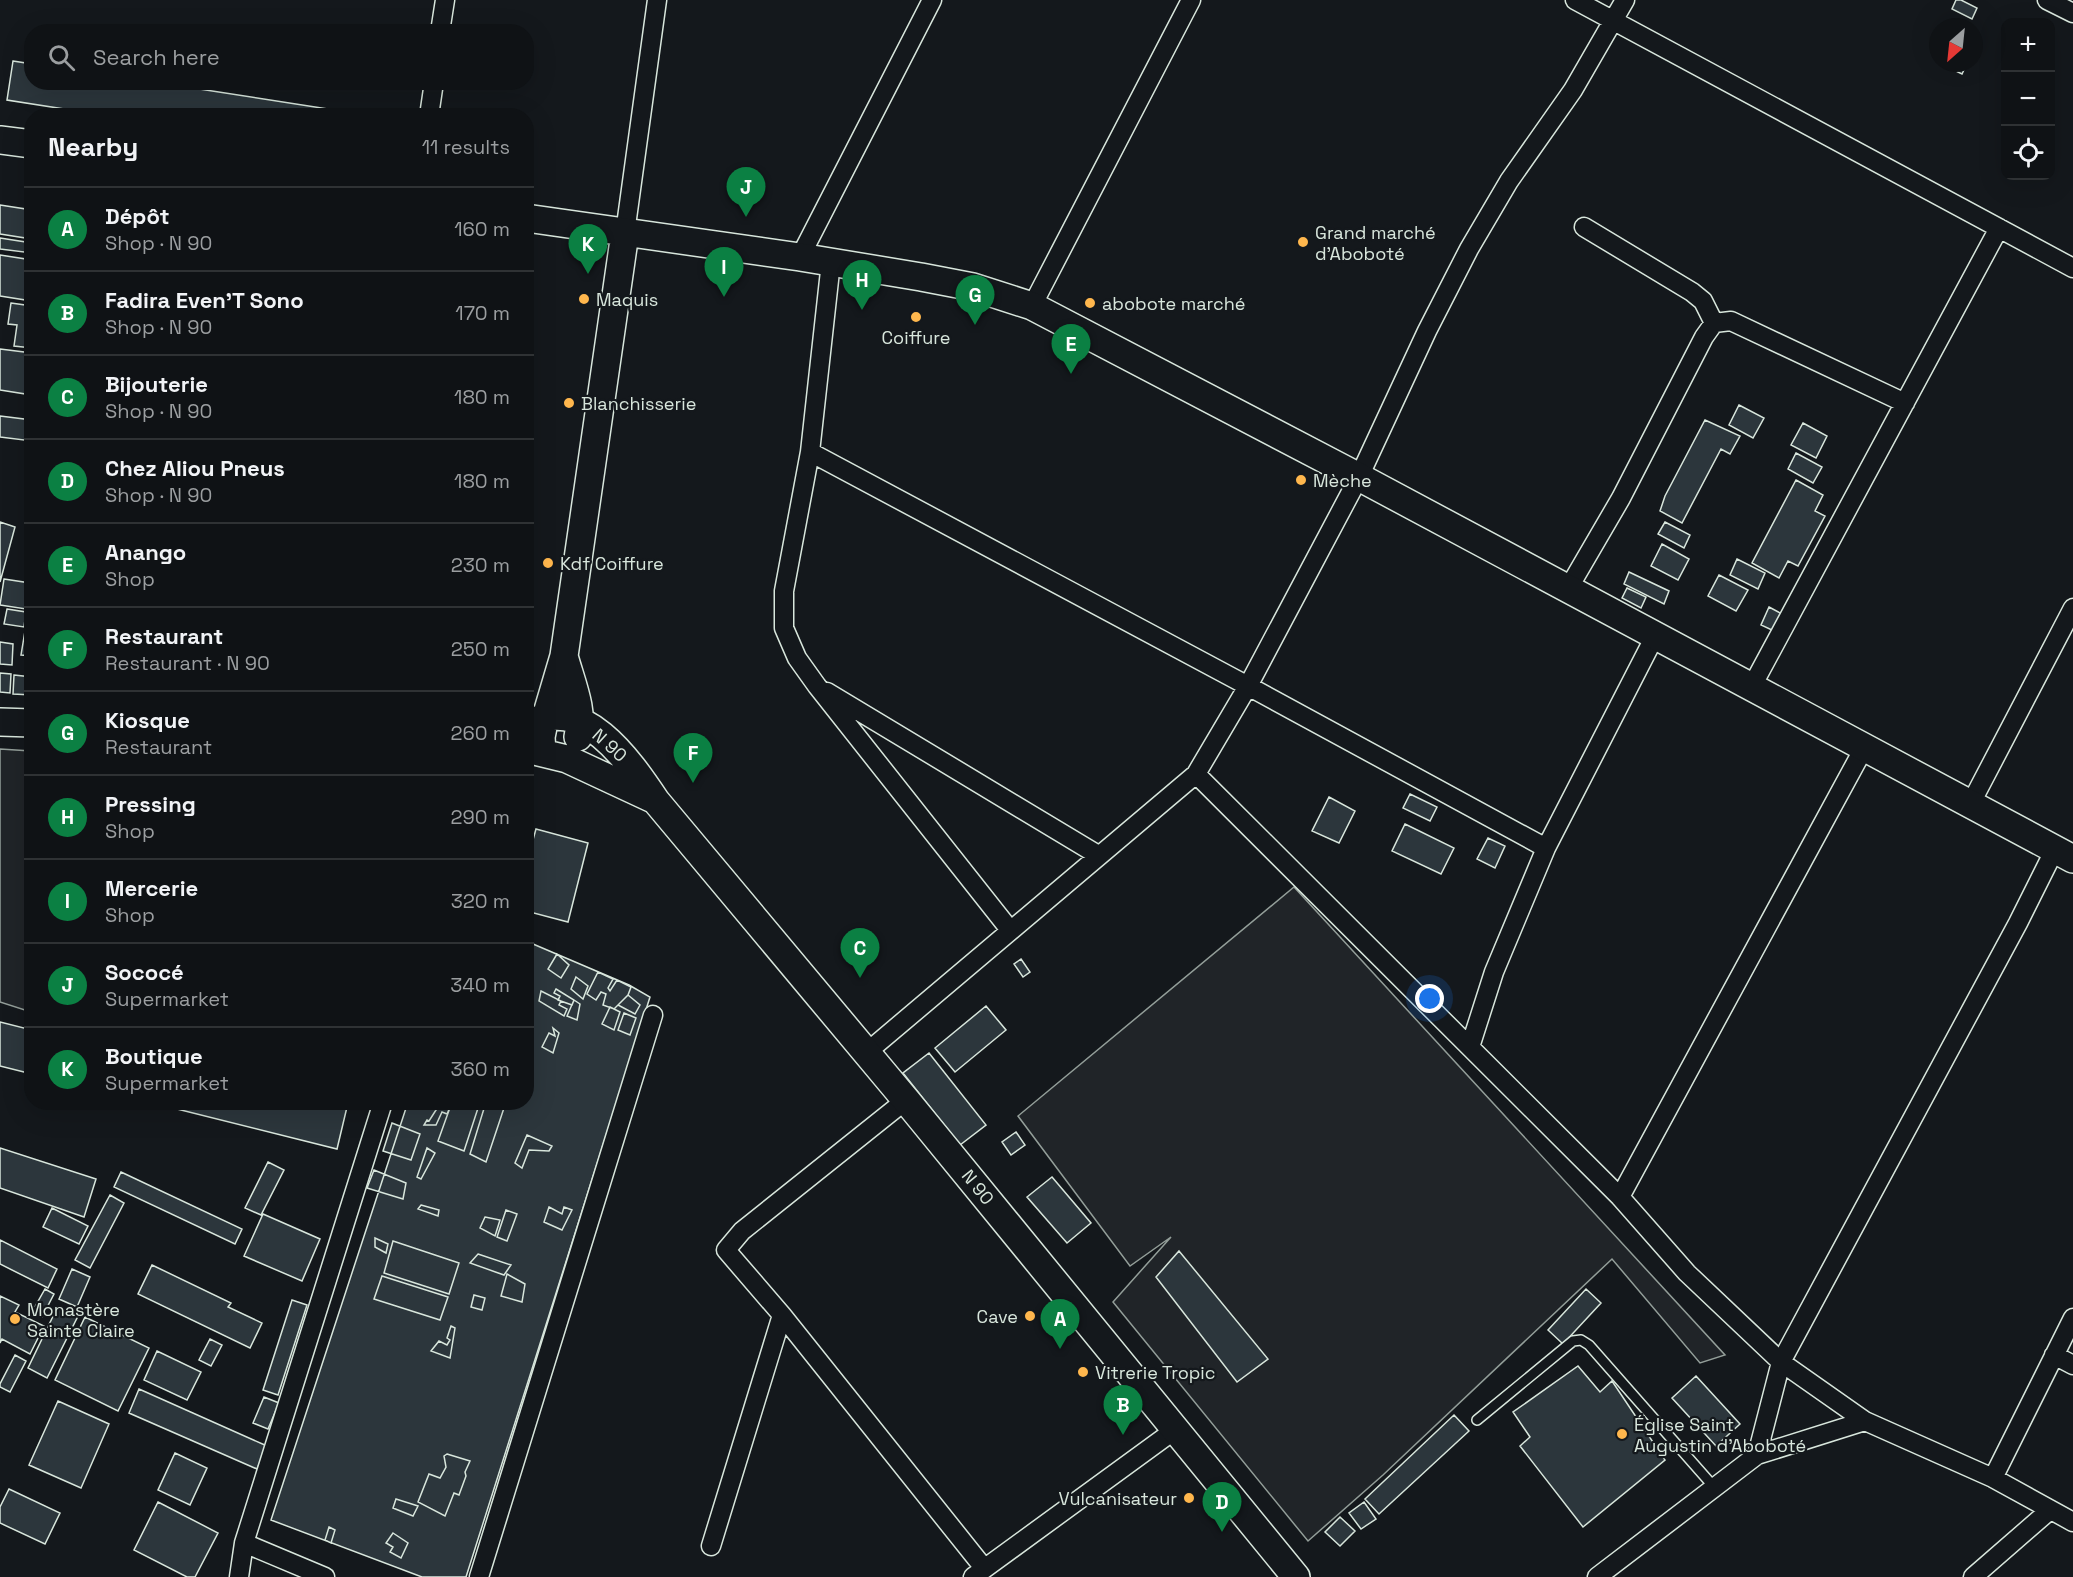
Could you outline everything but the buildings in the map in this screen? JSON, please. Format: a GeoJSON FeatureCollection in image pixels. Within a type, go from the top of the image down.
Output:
{"type":"FeatureCollection","features":[{"type":"Feature","properties":{"kind":"street"},"geometry":{"type":"LineString","coordinates":[[441,24],[445,0]]}},
{"type":"Feature","properties":{"kind":"street"},"geometry":{"type":"LineString","coordinates":[[564,656],[580,722],[575,746],[545,754],[536,721],[564,656],[657,0]]}},
{"type":"Feature","properties":{"kind":"street"},"geometry":{"type":"LineString","coordinates":[[800,257],[932,0]]}},
{"type":"Feature","properties":{"kind":"street"},"geometry":{"type":"LineString","coordinates":[[1032,306],[1191,0]]}},
{"type":"Feature","properties":{"kind":"street"},"geometry":{"type":"LineString","coordinates":[[1575,0],[2073,268]]}},
{"type":"Feature","properties":{"kind":"street"},"geometry":{"type":"LineString","coordinates":[[867,1053],[1196,774],[1248,686],[1359,477],[1427,331],[1469,249],[1509,181],[1573,90],[1625,0]]}},
{"type":"Feature","properties":{"kind":"street"},"geometry":{"type":"LineString","coordinates":[[2047,0],[2073,13]]}},
{"type":"Feature","properties":{"kind":"street"},"geometry":{"type":"LineString","coordinates":[[430,108],[433,90]]}},
{"type":"Feature","properties":{"kind":"street"},"geometry":{"type":"LineString","coordinates":[[0,140],[24,143]]}},
{"type":"Feature","properties":{"kind":"street"},"geometry":{"type":"LineString","coordinates":[[534,219],[831,262],[973,287],[1032,306],[1359,477],[2064,854],[2018,923],[1781,1362],[1757,1455]]}},
{"type":"Feature","properties":{"kind":"street"},"geometry":{"type":"LineString","coordinates":[[1584,227],[1692,292],[1703,301],[1713,324]]}},
{"type":"Feature","properties":{"kind":"street"},"geometry":{"type":"LineString","coordinates":[[1751,688],[1999,228]]}},
{"type":"Feature","properties":{"kind":"street"},"geometry":{"type":"LineString","coordinates":[[831,262],[810,452],[784,591],[784,628],[797,658],[817,686],[1010,930]]}},
{"type":"Feature","properties":{"kind":"street"},"geometry":{"type":"LineString","coordinates":[[1568,589],[1621,498],[1704,337],[1713,324],[1731,321],[1905,403]]}},
{"type":"Feature","properties":{"kind":"street"},"geometry":{"type":"LineString","coordinates":[[810,452],[1546,848]]}},
{"type":"Feature","properties":{"kind":"street"},"geometry":{"type":"LineString","coordinates":[[1971,803],[2073,608]]}},
{"type":"Feature","properties":{"kind":"street"},"geometry":{"type":"LineString","coordinates":[[1470,1047],[1494,972],[1546,848],[1655,636]]}},
{"type":"Feature","properties":{"kind":"street"},"geometry":{"type":"LineString","coordinates":[[817,686],[1098,855]]}},
{"type":"Feature","properties":{"kind":"street","name":"N 90"},"geometry":{"type":"LineString","coordinates":[[536,721],[563,717],[580,722],[599,732],[617,748],[636,770],[656,801],[906,1100],[1296,1577]]}},
{"type":"Feature","properties":{"kind":"street"},"geometry":{"type":"LineString","coordinates":[[0,722],[24,723]]}},
{"type":"Feature","properties":{"kind":"street"},"geometry":{"type":"LineString","coordinates":[[1620,1197],[1864,748]]}},
{"type":"Feature","properties":{"kind":"street","name":"N 90"},"geometry":{"type":"LineString","coordinates":[[545,754],[656,801]]}},
{"type":"Feature","properties":{"kind":"street"},"geometry":{"type":"LineString","coordinates":[[1196,774],[1620,1197],[1687,1273],[1781,1362],[1865,1421],[1993,1478],[2073,1522]]}},
{"type":"Feature","properties":{"kind":"street"},"geometry":{"type":"LineString","coordinates":[[479,1577],[653,1015]]}},
{"type":"Feature","properties":{"kind":"street"},"geometry":{"type":"LineString","coordinates":[[906,1100],[742,1231],[726,1250],[782,1315],[979,1573],[1176,1429]]}},
{"type":"Feature","properties":{"kind":"street"},"geometry":{"type":"LineString","coordinates":[[239,1577],[244,1543],[380,1110]]}},
{"type":"Feature","properties":{"kind":"street"},"geometry":{"type":"LineString","coordinates":[[711,1546],[782,1315]]}},
{"type":"Feature","properties":{"kind":"street"},"geometry":{"type":"LineString","coordinates":[[1993,1478],[2073,1318]]}},
{"type":"Feature","properties":{"kind":"street"},"geometry":{"type":"LineString","coordinates":[[2054,1355],[2073,1365]]}},
{"type":"Feature","properties":{"kind":"street"},"geometry":{"type":"LineString","coordinates":[[1597,1577],[1757,1455],[1865,1421]]}},
{"type":"Feature","properties":{"kind":"street"},"geometry":{"type":"LineString","coordinates":[[1973,1577],[2050,1510]]}},
{"type":"Feature","properties":{"kind":"street"},"geometry":{"type":"LineString","coordinates":[[244,1543],[325,1577]]}},
{"type":"Feature","properties":{"kind":"lane"},"geometry":{"type":"LineString","coordinates":[[1477,1420],[1573,1341],[1581,1340],[1589,1345],[1714,1488]]}},
{"type":"Feature","properties":{"kind":"shaded area"},"geometry":{"type":"Polygon","coordinates":[[[0,749],[24,751],[24,1010],[0,1002],[0,749]]]}},
{"type":"Feature","properties":{"kind":"shaded area"},"geometry":{"type":"Polygon","coordinates":[[[1294,887],[1725,1355],[1700,1363],[1612,1259],[1383,1475],[1308,1541],[1113,1302],[1171,1237],[1130,1266],[1018,1116],[1294,887]]]}},
{"type":"Feature","properties":{"kind":"place","name":"Sococé"},"geometry":{"type":"Point","coordinates":[746,217]}},
{"type":"Feature","properties":{"kind":"place","name":"Grand marché d’Aboboté"},"geometry":{"type":"Point","coordinates":[1303,242]}},
{"type":"Feature","properties":{"kind":"place","name":"Boutique"},"geometry":{"type":"Point","coordinates":[588,274]}},
{"type":"Feature","properties":{"kind":"place","name":"Mercerie"},"geometry":{"type":"Point","coordinates":[724,297]}},
{"type":"Feature","properties":{"kind":"place","name":"Maquis"},"geometry":{"type":"Point","coordinates":[584,299]}},
{"type":"Feature","properties":{"kind":"place","name":"abobote marché"},"geometry":{"type":"Point","coordinates":[1090,303]}},
{"type":"Feature","properties":{"kind":"place","name":"Pressing"},"geometry":{"type":"Point","coordinates":[862,310]}},
{"type":"Feature","properties":{"kind":"place","name":"Coiffure"},"geometry":{"type":"Point","coordinates":[916,317]}},
{"type":"Feature","properties":{"kind":"place","name":"Kiosque"},"geometry":{"type":"Point","coordinates":[975,325]}},
{"type":"Feature","properties":{"kind":"place","name":"Anango"},"geometry":{"type":"Point","coordinates":[1071,374]}},
{"type":"Feature","properties":{"kind":"place","name":"Blanchisserie"},"geometry":{"type":"Point","coordinates":[569,403]}},
{"type":"Feature","properties":{"kind":"place","name":"Mèche"},"geometry":{"type":"Point","coordinates":[1301,480]}},
{"type":"Feature","properties":{"kind":"place","name":"Kdf Coiffure"},"geometry":{"type":"Point","coordinates":[548,563]}},
{"type":"Feature","properties":{"kind":"place","name":"Restaurant"},"geometry":{"type":"Point","coordinates":[693,783]}},
{"type":"Feature","properties":{"kind":"place","name":"Bijouterie"},"geometry":{"type":"Point","coordinates":[860,978]}},
{"type":"Feature","properties":{"kind":"place","name":"Cave"},"geometry":{"type":"Point","coordinates":[1030,1316]}},
{"type":"Feature","properties":{"kind":"place","name":"Monastère Sainte Claire"},"geometry":{"type":"Point","coordinates":[15,1319]}},
{"type":"Feature","properties":{"kind":"place","name":"Dépôt"},"geometry":{"type":"Point","coordinates":[1060,1349]}},
{"type":"Feature","properties":{"kind":"place","name":"Vitrerie Tropic"},"geometry":{"type":"Point","coordinates":[1083,1372]}},
{"type":"Feature","properties":{"kind":"place","name":"Église Saint Augustin d’Aboboté"},"geometry":{"type":"Point","coordinates":[1622,1434]}},
{"type":"Feature","properties":{"kind":"place","name":"Fadira Even'T Sono"},"geometry":{"type":"Point","coordinates":[1123,1435]}},
{"type":"Feature","properties":{"kind":"place","name":"Vulcanisateur"},"geometry":{"type":"Point","coordinates":[1189,1498]}},
{"type":"Feature","properties":{"kind":"place","name":"Chez Aliou Pneus"},"geometry":{"type":"Point","coordinates":[1222,1532]}}]}
